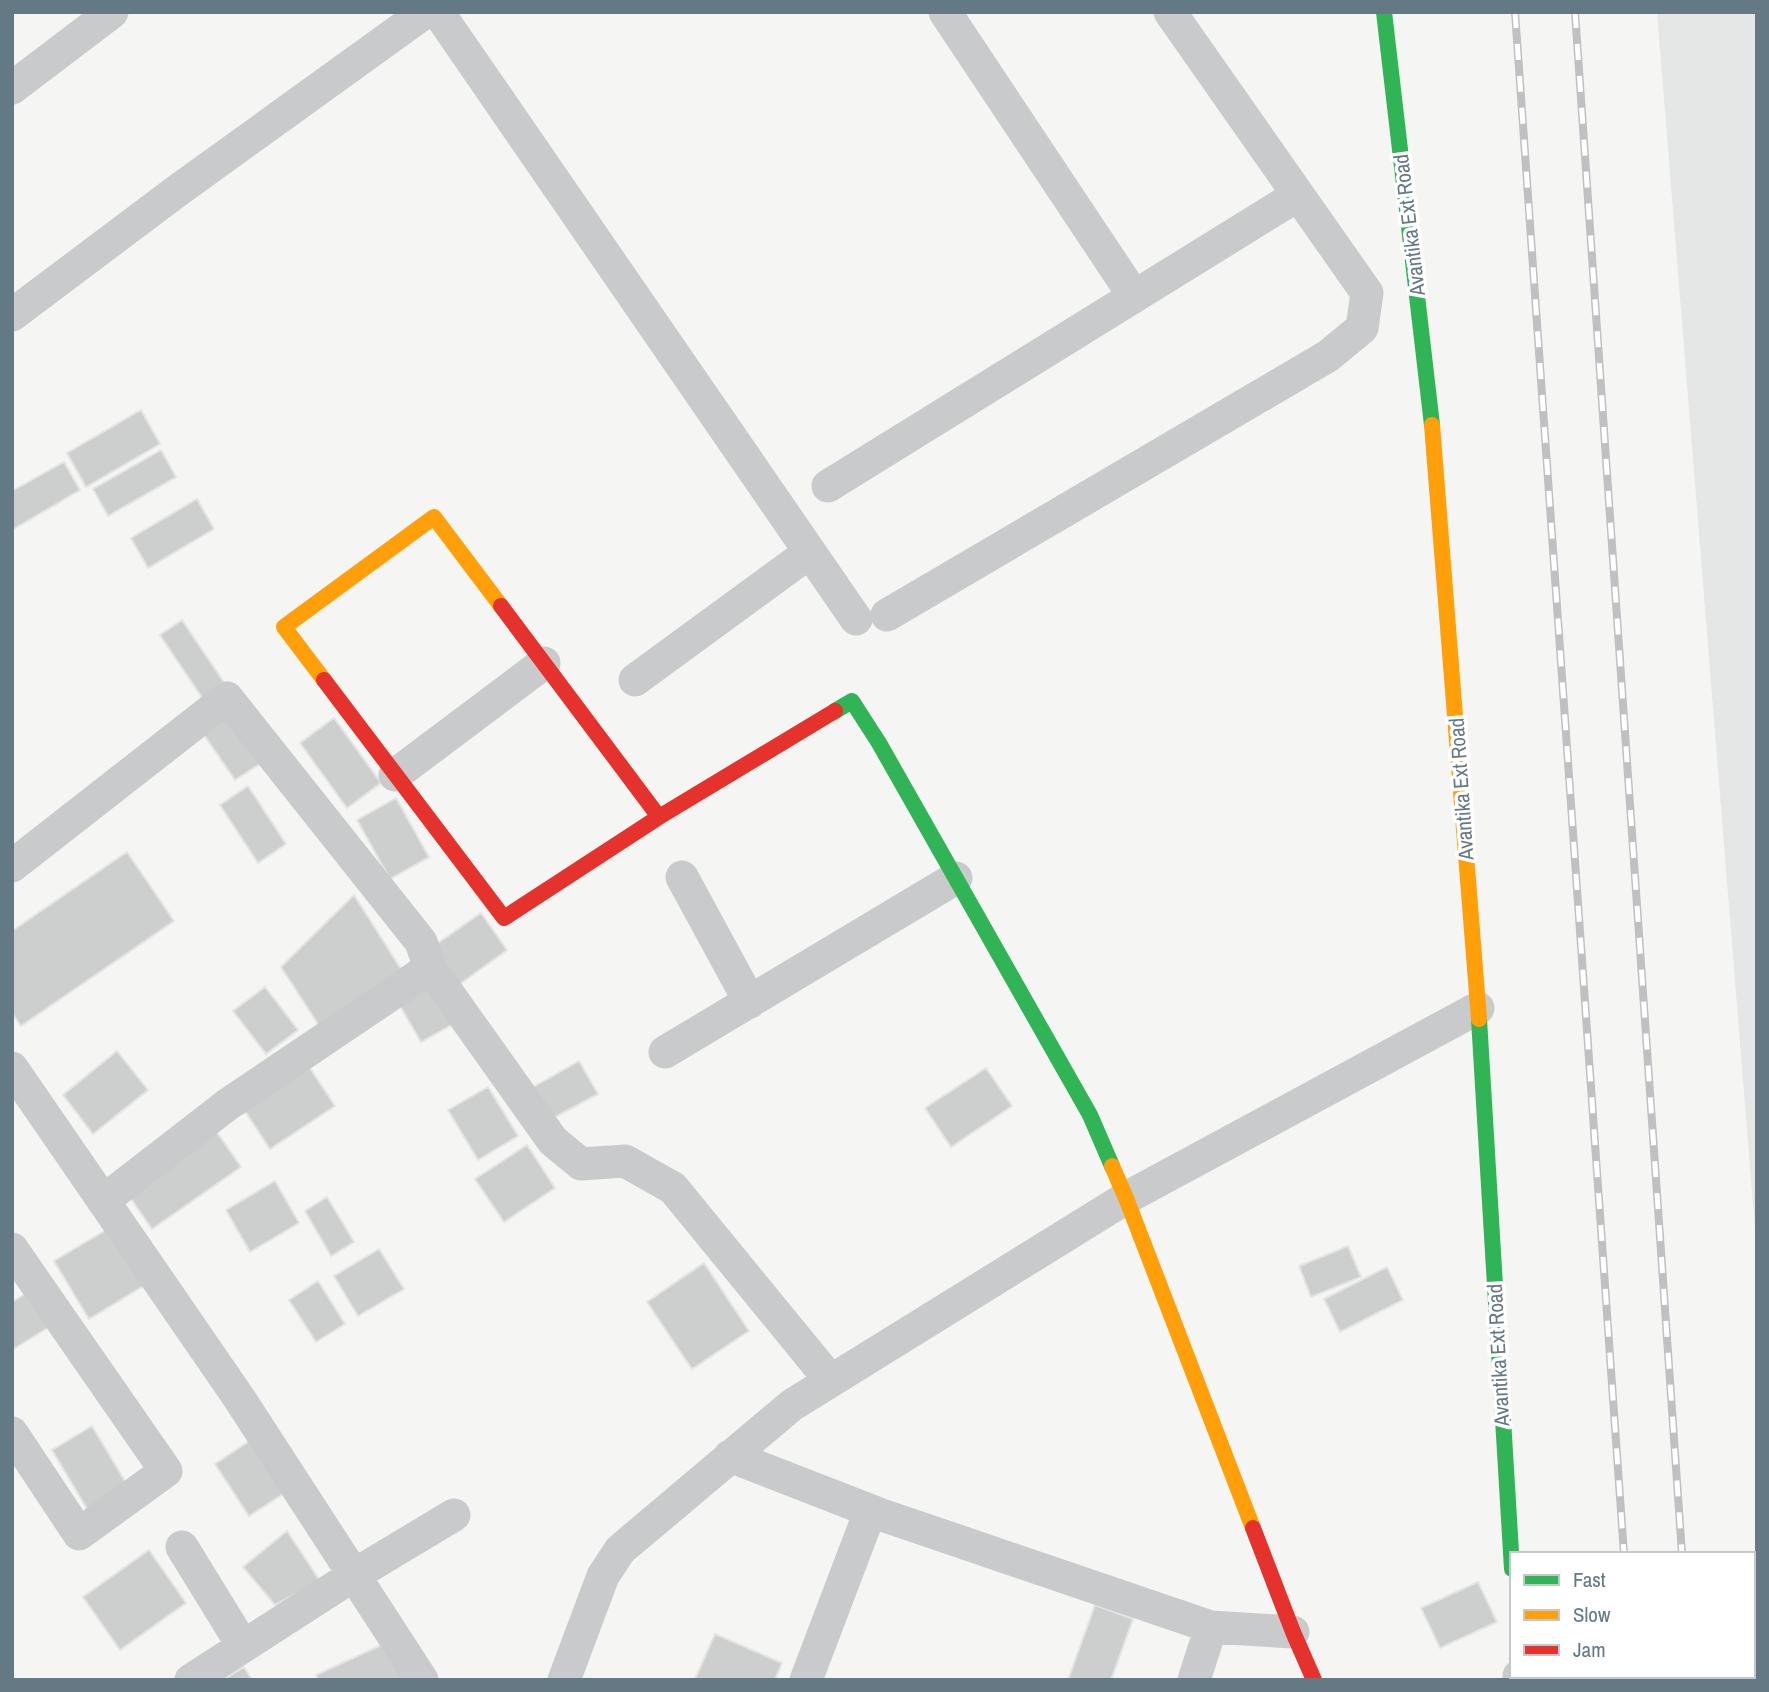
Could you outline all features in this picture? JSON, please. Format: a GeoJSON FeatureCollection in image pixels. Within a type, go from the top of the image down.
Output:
{"type":"FeatureCollection","features":[{"type":"Feature","properties":{"kind":"street"},"geometry":{"type":"LineString","coordinates":[[12,88],[112,12]]}},
{"type":"Feature","properties":{"kind":"street"},"geometry":{"type":"LineString","coordinates":[[12,315],[177,191],[425,12]]}},
{"type":"Feature","properties":{"kind":"street"},"geometry":{"type":"LineString","coordinates":[[438,12],[810,552],[871,617],[1328,355],[1362,328],[1367,293],[1170,12]]}},
{"type":"Feature","properties":{"kind":"street"},"geometry":{"type":"LineString","coordinates":[[945,12],[1134,296]]}},
{"type":"Feature","properties":{"kind":"street","name":"Avantika Ext Road"},"geometry":{"type":"LineString","coordinates":[[1384,12],[1433,430],[1478,1008],[1511,1552]]}},
{"type":"Feature","properties":{"kind":"street"},"geometry":{"type":"LineString","coordinates":[[828,486],[1298,195]]}},
{"type":"Feature","properties":{"kind":"street"},"geometry":{"type":"LineString","coordinates":[[659,817],[434,517],[284,626],[504,918],[659,817],[852,701],[879,743],[1090,1115],[1126,1198],[1293,1632],[1314,1680]]}},
{"type":"Feature","properties":{"kind":"street"},"geometry":{"type":"LineString","coordinates":[[635,680],[810,552]]}},
{"type":"Feature","properties":{"kind":"street"},"geometry":{"type":"LineString","coordinates":[[395,775],[544,663]]}},
{"type":"Feature","properties":{"kind":"street"},"geometry":{"type":"LineString","coordinates":[[12,866],[227,698],[421,942],[430,968],[553,1141],[581,1164],[625,1161],[673,1188],[831,1381]]}},
{"type":"Feature","properties":{"kind":"street"},"geometry":{"type":"LineString","coordinates":[[682,877],[750,1002]]}},
{"type":"Feature","properties":{"kind":"street"},"geometry":{"type":"LineString","coordinates":[[665,1052],[956,878]]}},
{"type":"Feature","properties":{"kind":"street"},"geometry":{"type":"LineString","coordinates":[[103,1201],[227,1105],[430,968]]}},
{"type":"Feature","properties":{"kind":"street"},"geometry":{"type":"LineString","coordinates":[[564,1680],[603,1576],[620,1550],[792,1405],[1126,1198],[1478,1008]]}},
{"type":"Feature","properties":{"kind":"street"},"geometry":{"type":"LineString","coordinates":[[12,1068],[239,1398],[422,1680]]}},
{"type":"Feature","properties":{"kind":"street"},"geometry":{"type":"LineString","coordinates":[[12,1249],[166,1471],[79,1534],[12,1433]]}},
{"type":"Feature","properties":{"kind":"street"},"geometry":{"type":"LineString","coordinates":[[730,1456],[879,1514],[1211,1627],[1293,1632]]}},
{"type":"Feature","properties":{"kind":"street"},"geometry":{"type":"LineString","coordinates":[[806,1680],[867,1517],[872,1513],[879,1514]]}},
{"type":"Feature","properties":{"kind":"street"},"geometry":{"type":"LineString","coordinates":[[191,1680],[354,1575],[454,1516]]}},
{"type":"Feature","properties":{"kind":"street"},"geometry":{"type":"LineString","coordinates":[[182,1546],[243,1646]]}},
{"type":"Feature","properties":{"kind":"street"},"geometry":{"type":"LineString","coordinates":[[1194,1680],[1211,1627]]}},
{"type":"Feature","properties":{"kind":"shaded area"},"geometry":{"type":"Polygon","coordinates":[[[1657,12],[1757,12],[1757,1254],[1657,12]]]}},
{"type":"Feature","properties":{"kind":"building"},"geometry":{"type":"Polygon","coordinates":[[[141,410],[160,444],[86,487],[67,453],[141,410]]]}},
{"type":"Feature","properties":{"kind":"building"},"geometry":{"type":"Polygon","coordinates":[[[161,450],[176,477],[108,516],[93,489],[161,450]]]}},
{"type":"Feature","properties":{"kind":"building"},"geometry":{"type":"Polygon","coordinates":[[[64,462],[80,490],[12,530],[12,491],[64,462]]]}},
{"type":"Feature","properties":{"kind":"building"},"geometry":{"type":"Polygon","coordinates":[[[197,499],[214,529],[148,568],[131,538],[197,499]]]}},
{"type":"Feature","properties":{"kind":"building"},"geometry":{"type":"Polygon","coordinates":[[[182,620],[225,684],[203,699],[160,635],[182,620]]]}},
{"type":"Feature","properties":{"kind":"building"},"geometry":{"type":"Polygon","coordinates":[[[225,706],[263,762],[235,780],[198,726],[225,706]]]}},
{"type":"Feature","properties":{"kind":"building"},"geometry":{"type":"Polygon","coordinates":[[[334,718],[381,783],[347,808],[300,743],[334,718]]]}},
{"type":"Feature","properties":{"kind":"building"},"geometry":{"type":"Polygon","coordinates":[[[248,786],[286,844],[258,863],[220,805],[248,786]]]}},
{"type":"Feature","properties":{"kind":"building"},"geometry":{"type":"Polygon","coordinates":[[[396,798],[429,857],[390,879],[357,820],[396,798]]]}},
{"type":"Feature","properties":{"kind":"building"},"geometry":{"type":"Polygon","coordinates":[[[127,852],[174,921],[21,1026],[12,1013],[12,931],[127,852]]]}},
{"type":"Feature","properties":{"kind":"building"},"geometry":{"type":"Polygon","coordinates":[[[354,895],[404,974],[320,1027],[281,967],[354,895]]]}},
{"type":"Feature","properties":{"kind":"building"},"geometry":{"type":"Polygon","coordinates":[[[481,913],[507,950],[457,986],[431,948],[481,913]]]}},
{"type":"Feature","properties":{"kind":"building"},"geometry":{"type":"Polygon","coordinates":[[[432,979],[455,1023],[421,1042],[396,999],[432,979]]]}},
{"type":"Feature","properties":{"kind":"building"},"geometry":{"type":"Polygon","coordinates":[[[265,987],[298,1030],[266,1054],[233,1011],[265,987]]]}},
{"type":"Feature","properties":{"kind":"building"},"geometry":{"type":"Polygon","coordinates":[[[117,1051],[148,1090],[93,1134],[63,1095],[117,1051]]]}},
{"type":"Feature","properties":{"kind":"building"},"geometry":{"type":"Polygon","coordinates":[[[302,1056],[335,1106],[270,1149],[237,1099],[302,1056]]]}},
{"type":"Feature","properties":{"kind":"building"},"geometry":{"type":"Polygon","coordinates":[[[579,1061],[598,1094],[548,1121],[523,1093],[579,1061]]]}},
{"type":"Feature","properties":{"kind":"building"},"geometry":{"type":"Polygon","coordinates":[[[986,1068],[1012,1106],[951,1147],[925,1108],[986,1068]]]}},
{"type":"Feature","properties":{"kind":"building"},"geometry":{"type":"Polygon","coordinates":[[[488,1087],[518,1136],[478,1160],[448,1110],[488,1087]]]}},
{"type":"Feature","properties":{"kind":"building"},"geometry":{"type":"Polygon","coordinates":[[[216,1131],[241,1167],[152,1229],[127,1193],[216,1131]]]}},
{"type":"Feature","properties":{"kind":"building"},"geometry":{"type":"Polygon","coordinates":[[[527,1145],[555,1188],[504,1222],[475,1179],[527,1145]]]}},
{"type":"Feature","properties":{"kind":"building"},"geometry":{"type":"Polygon","coordinates":[[[275,1181],[299,1223],[250,1252],[226,1210],[275,1181]]]}},
{"type":"Feature","properties":{"kind":"building"},"geometry":{"type":"Polygon","coordinates":[[[327,1197],[354,1242],[331,1256],[305,1211],[327,1197]]]}},
{"type":"Feature","properties":{"kind":"building"},"geometry":{"type":"Polygon","coordinates":[[[111,1227],[145,1285],[89,1319],[54,1261],[111,1227]]]}},
{"type":"Feature","properties":{"kind":"building"},"geometry":{"type":"Polygon","coordinates":[[[1348,1246],[1361,1277],[1311,1297],[1299,1266],[1348,1246]]]}},
{"type":"Feature","properties":{"kind":"building"},"geometry":{"type":"Polygon","coordinates":[[[379,1249],[404,1289],[358,1316],[334,1276],[379,1249]]]}},
{"type":"Feature","properties":{"kind":"building"},"geometry":{"type":"Polygon","coordinates":[[[704,1263],[749,1331],[692,1369],[647,1302],[704,1263]]]}},
{"type":"Feature","properties":{"kind":"building"},"geometry":{"type":"Polygon","coordinates":[[[1387,1267],[1403,1300],[1340,1332],[1324,1299],[1387,1267]]]}},
{"type":"Feature","properties":{"kind":"building"},"geometry":{"type":"Polygon","coordinates":[[[318,1281],[345,1324],[316,1342],[289,1300],[318,1281]]]}},
{"type":"Feature","properties":{"kind":"building"},"geometry":{"type":"Polygon","coordinates":[[[27,1293],[49,1327],[12,1350],[12,1302],[27,1293]]]}},
{"type":"Feature","properties":{"kind":"building"},"geometry":{"type":"Polygon","coordinates":[[[92,1426],[129,1488],[89,1512],[52,1450],[92,1426]]]}},
{"type":"Feature","properties":{"kind":"building"},"geometry":{"type":"Polygon","coordinates":[[[257,1436],[291,1489],[249,1516],[215,1464],[257,1436]]]}},
{"type":"Feature","properties":{"kind":"building"},"geometry":{"type":"Polygon","coordinates":[[[287,1531],[320,1581],[275,1605],[243,1567],[287,1531]]]}},
{"type":"Feature","properties":{"kind":"building"},"geometry":{"type":"Polygon","coordinates":[[[149,1550],[186,1603],[120,1650],[83,1597],[149,1550]]]}},
{"type":"Feature","properties":{"kind":"building"},"geometry":{"type":"Polygon","coordinates":[[[1478,1582],[1497,1622],[1440,1648],[1421,1608],[1478,1582]]]}},
{"type":"Feature","properties":{"kind":"building"},"geometry":{"type":"Polygon","coordinates":[[[1095,1605],[1133,1619],[1111,1680],[1068,1680],[1095,1605]]]}},
{"type":"Feature","properties":{"kind":"building"},"geometry":{"type":"Polygon","coordinates":[[[715,1634],[782,1663],[775,1680],[695,1679],[715,1634]]]}},
{"type":"Feature","properties":{"kind":"building"},"geometry":{"type":"Polygon","coordinates":[[[388,1642],[406,1680],[319,1680],[316,1675],[388,1642]]]}},
{"type":"Feature","properties":{"kind":"building"},"geometry":{"type":"Polygon","coordinates":[[[244,1667],[252,1680],[223,1680],[244,1667]]]}},
{"type":"Feature","properties":{"kind":"railway"},"geometry":{"type":"LineString","coordinates":[[1515,12],[1624,1552]]}},
{"type":"Feature","properties":{"kind":"railway"},"geometry":{"type":"LineString","coordinates":[[1575,12],[1682,1552]]}},
{"type":"Feature","properties":{"kind":"traffic: fast"},"geometry":{"type":"LineString","coordinates":[[1384,12],[1432,425]]}},
{"type":"Feature","properties":{"kind":"traffic: fast"},"geometry":{"type":"LineString","coordinates":[[835,711],[852,701],[879,743],[1090,1115],[1112,1166]]}},
{"type":"Feature","properties":{"kind":"traffic: fast"},"geometry":{"type":"LineString","coordinates":[[1479,1019],[1511,1552]]}},
{"type":"Feature","properties":{"kind":"traffic: slow"},"geometry":{"type":"LineString","coordinates":[[1432,425],[1479,1019]]}},
{"type":"Feature","properties":{"kind":"traffic: slow"},"geometry":{"type":"LineString","coordinates":[[324,680],[284,627],[434,517],[501,606]]}},
{"type":"Feature","properties":{"kind":"traffic: slow"},"geometry":{"type":"LineString","coordinates":[[1112,1166],[1253,1528]]}},
{"type":"Feature","properties":{"kind":"traffic: jam"},"geometry":{"type":"LineString","coordinates":[[501,606],[659,817],[835,711]]}},
{"type":"Feature","properties":{"kind":"traffic: jam"},"geometry":{"type":"LineString","coordinates":[[324,680],[504,918],[659,817]]}},
{"type":"Feature","properties":{"kind":"traffic: jam"},"geometry":{"type":"LineString","coordinates":[[1253,1528],[1314,1680]]}}]}
